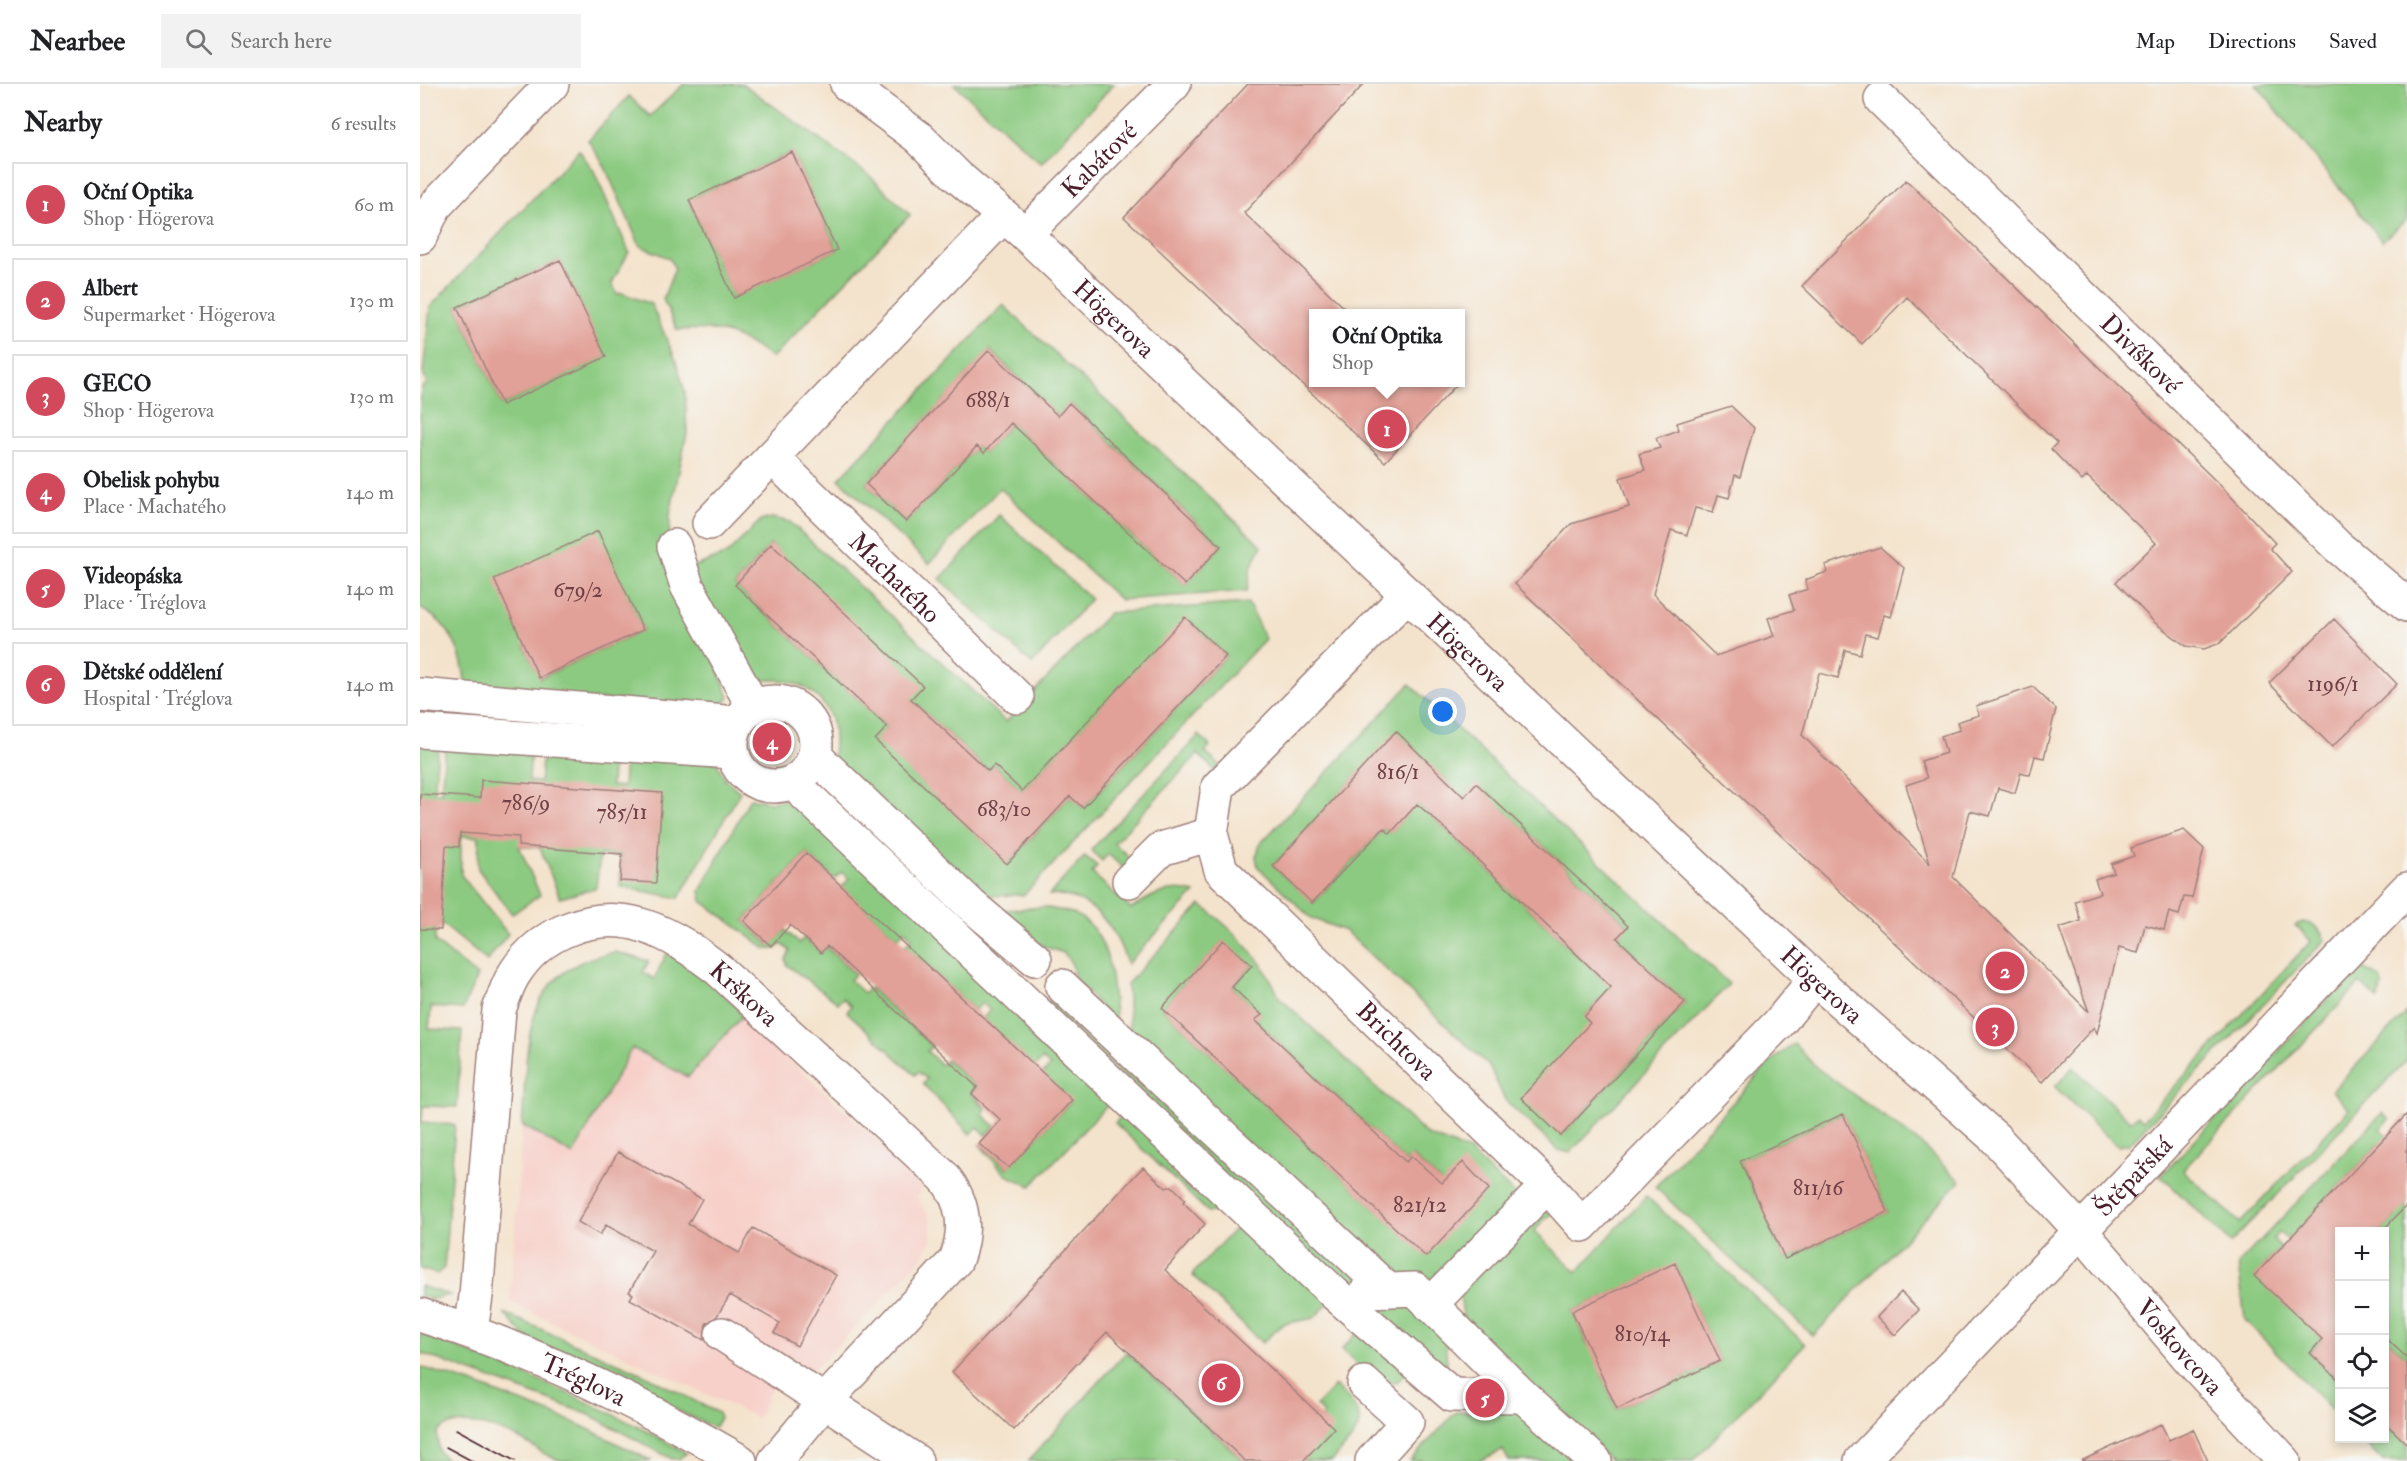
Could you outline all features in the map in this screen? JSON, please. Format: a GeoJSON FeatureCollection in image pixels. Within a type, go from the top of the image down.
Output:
{"type":"FeatureCollection","features":[{"type":"Feature","properties":{"kind":"street"},"geometry":{"type":"LineString","coordinates":[[420,237],[435,206],[552,84]]}},
{"type":"Feature","properties":{"kind":"street","name":"Högerova"},"geometry":{"type":"LineString","coordinates":[[847,84],[918,137],[1014,225],[1406,596],[1488,668],[1815,979],[1994,1137],[2079,1230]]}},
{"type":"Feature","properties":{"kind":"street","name":"Kabátové"},"geometry":{"type":"LineString","coordinates":[[1014,225],[1174,84]]}},
{"type":"Feature","properties":{"kind":"street","name":"Divíškové"},"geometry":{"type":"LineString","coordinates":[[1881,99],[2337,546],[2407,605]]}},
{"type":"Feature","properties":{"kind":"street"},"geometry":{"type":"LineString","coordinates":[[709,523],[772,456],[1014,225]]}},
{"type":"Feature","properties":{"kind":"street","name":"Machatého"},"geometry":{"type":"LineString","coordinates":[[772,456],[1017,697]]}},
{"type":"Feature","properties":{"kind":"street"},"geometry":{"type":"LineString","coordinates":[[420,730],[740,727],[767,702],[781,702],[795,707],[806,715],[817,742],[811,767],[793,783],[780,787],[754,782],[743,774],[740,727],[674,546]]}},
{"type":"Feature","properties":{"kind":"street","name":"Brichtova"},"geometry":{"type":"LineString","coordinates":[[1406,596],[1218,787],[1211,834],[1221,870],[1547,1185],[1582,1225],[1779,1023],[1815,979]]}},
{"type":"Feature","properties":{"kind":"street"},"geometry":{"type":"LineString","coordinates":[[420,695],[740,727]]}},
{"type":"Feature","properties":{"kind":"street"},"geometry":{"type":"LineString","coordinates":[[815,756],[971,904],[1035,959],[1029,974],[1036,988],[1052,992],[1062,986],[1388,1290]]}},
{"type":"Feature","properties":{"kind":"street"},"geometry":{"type":"LineString","coordinates":[[793,783],[1335,1294],[1452,1395],[1522,1396]]}},
{"type":"Feature","properties":{"kind":"street"},"geometry":{"type":"LineString","coordinates":[[1129,881],[1161,849],[1211,834]]}},
{"type":"Feature","properties":{"kind":"street","name":"Štěpařská"},"geometry":{"type":"LineString","coordinates":[[1861,1461],[2079,1230],[2140,1171],[2407,889]]}},
{"type":"Feature","properties":{"kind":"street","name":"Krškova"},"geometry":{"type":"LineString","coordinates":[[471,1331],[476,1296],[499,1010],[512,977],[542,943],[580,924],[615,921],[643,926],[670,937],[719,970],[951,1186],[964,1218],[963,1239],[956,1260],[825,1401],[775,1461]]}},
{"type":"Feature","properties":{"kind":"street"},"geometry":{"type":"LineString","coordinates":[[1430,1305],[1547,1185]]}},
{"type":"Feature","properties":{"kind":"street","name":"Voskovcova"},"geometry":{"type":"LineString","coordinates":[[2079,1230],[2193,1363],[2284,1461]]}},
{"type":"Feature","properties":{"kind":"street"},"geometry":{"type":"LineString","coordinates":[[1335,1294],[1415,1289],[1522,1396],[1594,1461]]}},
{"type":"Feature","properties":{"kind":"street","name":"Tréglova"},"geometry":{"type":"LineString","coordinates":[[420,1315],[471,1331],[635,1404],[740,1461]]}},
{"type":"Feature","properties":{"kind":"street"},"geometry":{"type":"LineString","coordinates":[[1452,1395],[1455,1329]]}},
{"type":"Feature","properties":{"kind":"street"},"geometry":{"type":"LineString","coordinates":[[722,1334],[916,1461]]}},
{"type":"Feature","properties":{"kind":"street"},"geometry":{"type":"LineString","coordinates":[[1364,1383],[1407,1422],[1372,1461]]}},
{"type":"Feature","properties":{"kind":"shaded area"},"geometry":{"type":"Polygon","coordinates":[[[742,1016],[924,1184],[916,1196],[931,1220],[931,1240],[923,1257],[812,1372],[786,1358],[757,1418],[510,1302],[522,1125],[573,1155],[632,1048],[688,1077],[742,1016]]]}},
{"type":"Feature","properties":{"kind":"green space"},"geometry":{"type":"Polygon","coordinates":[[[684,84],[743,84],[870,176],[910,215],[772,358],[738,337],[727,333],[692,329],[677,330],[663,299],[675,268],[669,258],[640,246],[604,165],[588,140],[629,96],[650,116],[684,84]],[[792,152],[689,200],[734,297],[837,250],[792,152]]]}},
{"type":"Feature","properties":{"kind":"green space"},"geometry":{"type":"Polygon","coordinates":[[[954,84],[1114,84],[1041,163],[954,84]]]}},
{"type":"Feature","properties":{"kind":"green space"},"geometry":{"type":"Polygon","coordinates":[[[2256,84],[2407,84],[2407,219],[2382,241],[2256,84]]]}},
{"type":"Feature","properties":{"kind":"green space"},"geometry":{"type":"Polygon","coordinates":[[[579,150],[594,171],[629,252],[612,283],[617,294],[622,293],[651,304],[675,358],[685,392],[687,433],[670,514],[669,548],[729,697],[722,707],[466,691],[463,666],[455,642],[441,623],[420,608],[420,409],[422,387],[427,384],[423,373],[430,307],[579,150]],[[560,260],[457,307],[502,405],[605,357],[560,260]],[[627,596],[525,647],[540,678],[643,630],[627,596]]]}},
{"type":"Feature","properties":{"kind":"green space"},"geometry":{"type":"Polygon","coordinates":[[[1003,305],[1262,546],[1251,567],[1247,591],[1120,600],[1000,488],[929,564],[839,479],[1003,305]],[[990,350],[866,484],[906,522],[977,446],[984,453],[1011,423],[1185,585],[1221,546],[1070,403],[1058,416],[990,350]]]}},
{"type":"Feature","properties":{"kind":"green space"},"geometry":{"type":"Polygon","coordinates":[[[999,515],[1091,599],[1032,664],[940,579],[999,515]]]}},
{"type":"Feature","properties":{"kind":"green space"},"geometry":{"type":"Polygon","coordinates":[[[772,518],[790,522],[1006,722],[1109,613],[1248,603],[1265,639],[1024,895],[977,896],[832,761],[834,742],[832,725],[827,710],[818,698],[807,689],[792,683],[775,680],[756,681],[688,569],[727,554],[760,521],[772,518]],[[771,544],[735,585],[887,727],[876,740],[1008,864],[1070,796],[1083,808],[1226,656],[1186,618],[1022,791],[994,765],[988,771],[911,699],[771,544]]]}},
{"type":"Feature","properties":{"kind":"green space"},"geometry":{"type":"Polygon","coordinates":[[[1410,684],[1729,984],[1570,1153],[1558,1150],[1505,1100],[1489,1066],[1345,931],[1311,918],[1258,867],[1256,857],[1260,844],[1410,684]],[[1396,732],[1273,866],[1313,903],[1384,828],[1390,833],[1417,804],[1440,824],[1611,987],[1585,1016],[1590,1023],[1562,1135],[1685,1002],[1617,938],[1628,925],[1476,784],[1464,797],[1396,732]]]}},
{"type":"Feature","properties":{"kind":"green space"},"geometry":{"type":"Polygon","coordinates":[[[1199,735],[1210,746],[1205,752],[1220,766],[1215,771],[1198,754],[1114,843],[1131,859],[1123,868],[1108,854],[1102,861],[1091,850],[1199,735]]]}},
{"type":"Feature","properties":{"kind":"green space"},"geometry":{"type":"Polygon","coordinates":[[[420,738],[439,739],[434,792],[441,792],[446,740],[531,746],[529,781],[540,782],[543,747],[613,752],[611,786],[623,787],[625,752],[716,762],[726,780],[740,792],[679,898],[620,887],[621,856],[600,855],[596,888],[560,898],[540,848],[519,846],[540,895],[512,914],[478,869],[479,837],[461,836],[461,875],[508,934],[487,961],[436,919],[435,942],[477,976],[463,1009],[431,1007],[429,1029],[462,1031],[457,1107],[423,1106],[422,1122],[455,1125],[444,1268],[437,1274],[420,1269],[420,738]]]}},
{"type":"Feature","properties":{"kind":"green space"},"geometry":{"type":"Polygon","coordinates":[[[750,798],[771,802],[795,799],[1117,1095],[1031,1186],[1006,1175],[979,1144],[1008,1168],[1071,1101],[1042,1074],[1050,1066],[1042,1059],[1035,1067],[983,1018],[990,1010],[982,1003],[975,1010],[905,946],[912,938],[905,931],[897,938],[842,887],[849,879],[842,872],[834,879],[806,853],[744,921],[770,946],[785,930],[799,943],[804,938],[820,952],[826,947],[855,974],[850,980],[864,993],[870,988],[932,1046],[927,1051],[941,1065],[947,1060],[976,1087],[971,1093],[986,1109],[982,1114],[995,1126],[986,1135],[978,1127],[970,1134],[923,1084],[927,1079],[918,1072],[915,1075],[847,1012],[851,1006],[843,998],[838,1003],[787,965],[786,959],[790,951],[781,943],[776,949],[766,949],[702,901],[700,891],[750,798]]]}},
{"type":"Feature","properties":{"kind":"green space"},"geometry":{"type":"Polygon","coordinates":[[[1085,856],[1097,866],[1092,873],[1131,909],[1146,899],[1169,891],[1195,893],[1127,964],[1116,937],[1100,915],[1077,900],[1049,895],[1085,856]]]}},
{"type":"Feature","properties":{"kind":"green space"},"geometry":{"type":"Polygon","coordinates":[[[1201,905],[1247,946],[1265,970],[1279,997],[1427,1135],[1469,1151],[1523,1202],[1450,1279],[1388,1282],[1130,1041],[1127,984],[1201,905]],[[1223,941],[1162,1008],[1426,1256],[1442,1183],[1412,1156],[1406,1162],[1255,1020],[1261,1015],[1232,987],[1252,965],[1223,941]]]}},
{"type":"Feature","properties":{"kind":"green space"},"geometry":{"type":"Polygon","coordinates":[[[1044,907],[1076,915],[1098,935],[1112,979],[1116,1025],[1074,977],[1072,964],[1064,953],[1045,947],[988,911],[1044,907]]]}},
{"type":"Feature","properties":{"kind":"green space"},"geometry":{"type":"Polygon","coordinates":[[[2303,922],[2317,928],[2325,940],[2129,1144],[2119,1146],[2113,1142],[2055,1087],[2073,1067],[2130,1121],[2137,1115],[2143,1120],[2311,941],[2295,925],[2303,922]]]}},
{"type":"Feature","properties":{"kind":"green space"},"geometry":{"type":"Polygon","coordinates":[[[615,952],[649,961],[643,972],[654,979],[667,953],[699,972],[744,1014],[688,1077],[632,1048],[573,1155],[522,1125],[529,1040],[534,1016],[544,994],[560,975],[583,961],[615,952]]]}},
{"type":"Feature","properties":{"kind":"green space"},"geometry":{"type":"Polygon","coordinates":[[[2364,969],[2378,976],[2383,985],[2378,999],[2360,983],[2183,1170],[2240,1223],[2349,1109],[2332,1091],[2407,1012],[2407,1060],[2231,1243],[2161,1176],[2346,979],[2356,971],[2364,969]]]}},
{"type":"Feature","properties":{"kind":"green space"},"geometry":{"type":"Polygon","coordinates":[[[1056,1001],[1371,1282],[1337,1284],[1046,1002],[1056,1001]]]}},
{"type":"Feature","properties":{"kind":"green space"},"geometry":{"type":"Polygon","coordinates":[[[1794,1044],[1817,1068],[1915,1139],[1960,1181],[1813,1336],[1655,1187],[1771,1061],[1794,1044]],[[1843,1114],[1740,1161],[1755,1195],[1774,1187],[1769,1226],[1785,1259],[1888,1212],[1843,1114]]]}},
{"type":"Feature","properties":{"kind":"green space"},"geometry":{"type":"Polygon","coordinates":[[[1130,1107],[1230,1200],[1218,1212],[1208,1212],[1115,1123],[1130,1107]]]}},
{"type":"Feature","properties":{"kind":"green space"},"geometry":{"type":"Polygon","coordinates":[[[2382,1113],[2389,1119],[2381,1129],[2390,1138],[2379,1144],[2288,1240],[2279,1232],[2273,1239],[2281,1247],[2255,1276],[2322,1339],[2310,1353],[2335,1377],[2335,1413],[2245,1320],[2238,1264],[2382,1113]]]}},
{"type":"Feature","properties":{"kind":"green space"},"geometry":{"type":"Polygon","coordinates":[[[2407,1194],[2407,1368],[2402,1353],[2389,1341],[2389,1227],[2385,1227],[2395,1218],[2390,1213],[2407,1194]]]}},
{"type":"Feature","properties":{"kind":"green space"},"geometry":{"type":"Polygon","coordinates":[[[1646,1196],[1805,1344],[1693,1461],[1611,1461],[1464,1323],[1459,1288],[1542,1201],[1553,1211],[1534,1231],[1577,1272],[1646,1196]],[[1675,1264],[1572,1311],[1587,1345],[1606,1336],[1602,1376],[1617,1409],[1720,1361],[1675,1264]]]}},
{"type":"Feature","properties":{"kind":"green space"},"geometry":{"type":"Polygon","coordinates":[[[1247,1215],[1334,1297],[1314,1318],[1283,1324],[1262,1343],[1192,1275],[1247,1215]]]}},
{"type":"Feature","properties":{"kind":"green space"},"geometry":{"type":"Polygon","coordinates":[[[420,1286],[450,1295],[432,1299],[420,1296],[420,1286]]]}},
{"type":"Feature","properties":{"kind":"green space"},"geometry":{"type":"Polygon","coordinates":[[[1382,1301],[1409,1302],[1445,1338],[1447,1363],[1425,1365],[1385,1325],[1382,1301]]]}},
{"type":"Feature","properties":{"kind":"green space"},"geometry":{"type":"Polygon","coordinates":[[[504,1313],[645,1375],[718,1413],[720,1418],[714,1428],[525,1337],[504,1313]]]}},
{"type":"Feature","properties":{"kind":"green space"},"geometry":{"type":"Polygon","coordinates":[[[1362,1328],[1407,1372],[1398,1381],[1388,1384],[1362,1371],[1342,1349],[1362,1328]]]}},
{"type":"Feature","properties":{"kind":"green space"},"geometry":{"type":"Polygon","coordinates":[[[420,1334],[556,1388],[686,1453],[679,1459],[672,1459],[590,1415],[420,1353],[420,1334]]]}},
{"type":"Feature","properties":{"kind":"green space"},"geometry":{"type":"Polygon","coordinates":[[[1126,1352],[1244,1461],[1028,1461],[1126,1352]]]}},
{"type":"Feature","properties":{"kind":"green space"},"geometry":{"type":"Polygon","coordinates":[[[420,1367],[474,1384],[578,1424],[652,1461],[558,1460],[506,1433],[485,1426],[463,1423],[452,1424],[437,1434],[439,1451],[447,1461],[420,1461],[420,1367]]]}},
{"type":"Feature","properties":{"kind":"green space"},"geometry":{"type":"Polygon","coordinates":[[[1335,1386],[1354,1407],[1359,1424],[1351,1440],[1332,1461],[1303,1461],[1324,1414],[1316,1406],[1335,1386]]]}},
{"type":"Feature","properties":{"kind":"green space"},"geometry":{"type":"Polygon","coordinates":[[[1527,1410],[1582,1461],[1509,1461],[1503,1450],[1479,1461],[1410,1461],[1456,1412],[1527,1410]]]}},
{"type":"Feature","properties":{"kind":"green space"},"geometry":{"type":"Polygon","coordinates":[[[2389,1427],[2407,1444],[2407,1461],[2383,1461],[2365,1443],[2389,1443],[2389,1427]]]}},
{"type":"Feature","properties":{"kind":"building"},"geometry":{"type":"Polygon","coordinates":[[[1248,84],[1364,84],[1244,213],[1346,309],[1309,309],[1309,387],[1454,387],[1385,462],[1124,217],[1248,84]]]}},
{"type":"Feature","properties":{"kind":"building"},"geometry":{"type":"Polygon","coordinates":[[[792,152],[837,250],[734,298],[689,200],[792,152]]]}},
{"type":"Feature","properties":{"kind":"building"},"geometry":{"type":"Polygon","coordinates":[[[1906,180],[2222,487],[2275,543],[2270,548],[2292,572],[2220,643],[2204,649],[2186,646],[2154,622],[2116,582],[2156,543],[2087,476],[2082,481],[2051,449],[2057,443],[1907,297],[1862,344],[1802,286],[1906,180]]]}},
{"type":"Feature","properties":{"kind":"building"},"geometry":{"type":"Polygon","coordinates":[[[560,260],[606,357],[502,405],[457,307],[560,260]]]}},
{"type":"Feature","properties":{"kind":"building"},"geometry":{"type":"Polygon","coordinates":[[[989,350],[1058,416],[1069,403],[1221,546],[1185,585],[1011,423],[984,453],[977,446],[906,522],[866,484],[989,350]]]}},
{"type":"Feature","properties":{"kind":"building"},"geometry":{"type":"Polygon","coordinates":[[[1731,406],[1754,428],[1740,477],[1735,475],[1729,498],[1718,495],[1713,512],[1695,508],[1687,535],[1671,530],[1653,594],[1716,656],[1774,636],[1768,618],[1794,610],[1789,595],[1808,589],[1805,580],[1827,572],[1825,565],[1880,547],[1904,568],[1891,617],[1884,615],[1878,637],[1865,634],[1860,654],[1845,650],[1838,678],[1819,673],[1802,735],[1930,864],[1906,785],[1927,778],[1921,761],[1946,753],[1941,736],[1960,730],[1957,722],[1979,715],[1976,706],[2033,687],[2056,709],[2044,758],[2035,756],[2030,775],[2021,772],[2015,793],[1998,788],[1990,816],[1970,811],[1953,877],[2089,1012],[2059,928],[2081,921],[2075,901],[2100,893],[2095,879],[2114,873],[2111,864],[2134,856],[2131,848],[2184,830],[2204,849],[2192,898],[2184,897],[2179,915],[2169,912],[2164,930],[2145,925],[2138,953],[2119,948],[2097,1033],[2094,1027],[2042,1082],[1515,584],[1571,524],[1629,507],[1620,478],[1645,470],[1639,454],[1660,448],[1656,438],[1679,430],[1677,423],[1731,406]]]}},
{"type":"Feature","properties":{"kind":"building"},"geometry":{"type":"Polygon","coordinates":[[[598,531],[643,630],[539,678],[494,579],[598,531]]]}},
{"type":"Feature","properties":{"kind":"building"},"geometry":{"type":"Polygon","coordinates":[[[771,544],[923,686],[911,699],[988,771],[994,765],[1022,791],[1185,617],[1226,656],[1083,808],[1070,796],[1007,864],[875,740],[887,727],[735,585],[771,544]]]}},
{"type":"Feature","properties":{"kind":"building"},"geometry":{"type":"Polygon","coordinates":[[[2334,619],[2397,684],[2332,747],[2269,683],[2334,619]]]}},
{"type":"Feature","properties":{"kind":"building"},"geometry":{"type":"Polygon","coordinates":[[[1396,731],[1464,797],[1476,783],[1628,926],[1617,938],[1685,1002],[1561,1136],[1521,1098],[1590,1023],[1584,1017],[1611,987],[1440,824],[1417,804],[1390,834],[1384,828],[1312,903],[1273,866],[1396,731]]]}},
{"type":"Feature","properties":{"kind":"building"},"geometry":{"type":"Polygon","coordinates":[[[481,780],[662,793],[656,883],[620,881],[622,854],[518,846],[519,837],[460,833],[459,847],[446,846],[441,930],[420,929],[420,794],[480,798],[481,780]]]}},
{"type":"Feature","properties":{"kind":"building"},"geometry":{"type":"Polygon","coordinates":[[[806,853],[1072,1100],[1009,1168],[979,1144],[1001,1120],[972,1094],[977,1087],[827,946],[821,953],[790,925],[771,946],[744,921],[806,853]]]}},
{"type":"Feature","properties":{"kind":"building"},"geometry":{"type":"Polygon","coordinates":[[[1223,940],[1252,965],[1232,987],[1262,1015],[1255,1020],[1406,1162],[1411,1156],[1442,1183],[1463,1162],[1489,1189],[1426,1257],[1162,1008],[1223,940]]]}},
{"type":"Feature","properties":{"kind":"building"},"geometry":{"type":"Polygon","coordinates":[[[1843,1114],[1888,1212],[1785,1259],[1740,1161],[1843,1114]]]}},
{"type":"Feature","properties":{"kind":"building"},"geometry":{"type":"Polygon","coordinates":[[[2407,1114],[2407,1205],[2386,1227],[2335,1227],[2335,1376],[2310,1353],[2322,1339],[2254,1276],[2407,1114]]]}},
{"type":"Feature","properties":{"kind":"building"},"geometry":{"type":"Polygon","coordinates":[[[618,1152],[702,1199],[688,1224],[739,1253],[753,1228],[836,1275],[797,1346],[774,1333],[780,1323],[730,1295],[717,1316],[706,1324],[704,1340],[630,1299],[633,1294],[629,1292],[653,1251],[606,1225],[600,1235],[578,1222],[618,1152]]]}},
{"type":"Feature","properties":{"kind":"building"},"geometry":{"type":"Polygon","coordinates":[[[1143,1167],[1166,1188],[1172,1186],[1185,1199],[1183,1202],[1205,1224],[1165,1270],[1334,1428],[1303,1461],[1245,1461],[1107,1332],[1014,1430],[952,1372],[1143,1167]]]}},
{"type":"Feature","properties":{"kind":"building"},"geometry":{"type":"Polygon","coordinates":[[[1675,1263],[1720,1361],[1617,1409],[1572,1311],[1675,1263]]]}},
{"type":"Feature","properties":{"kind":"building"},"geometry":{"type":"Polygon","coordinates":[[[1901,1292],[1919,1310],[1895,1335],[1877,1317],[1901,1292]]]}},
{"type":"Feature","properties":{"kind":"building"},"geometry":{"type":"Polygon","coordinates":[[[2389,1341],[2407,1358],[2407,1444],[2389,1427],[2389,1341]]]}},
{"type":"Feature","properties":{"kind":"building"},"geometry":{"type":"Polygon","coordinates":[[[2161,1424],[2169,1440],[2193,1429],[2208,1461],[2081,1461],[2161,1424]]]}},
{"type":"Feature","properties":{"kind":"tram line"},"geometry":{"type":"LineString","coordinates":[[456,1429],[515,1461]]}},
{"type":"Feature","properties":{"kind":"tram line"},"geometry":{"type":"LineString","coordinates":[[446,1447],[472,1461]]}},
{"type":"Feature","properties":{"kind":"place","name":"Oční Optika"},"geometry":{"type":"Point","coordinates":[1387,429]}},
{"type":"Feature","properties":{"kind":"place","name":"Obelisk pohybu"},"geometry":{"type":"Point","coordinates":[772,742]}},
{"type":"Feature","properties":{"kind":"place","name":"Albert"},"geometry":{"type":"Point","coordinates":[2005,971]}},
{"type":"Feature","properties":{"kind":"place","name":"GECO"},"geometry":{"type":"Point","coordinates":[1995,1027]}},
{"type":"Feature","properties":{"kind":"place","name":"Dětské oddělení"},"geometry":{"type":"Point","coordinates":[1221,1383]}},
{"type":"Feature","properties":{"kind":"place","name":"Videopáska"},"geometry":{"type":"Point","coordinates":[1485,1398]}}]}
